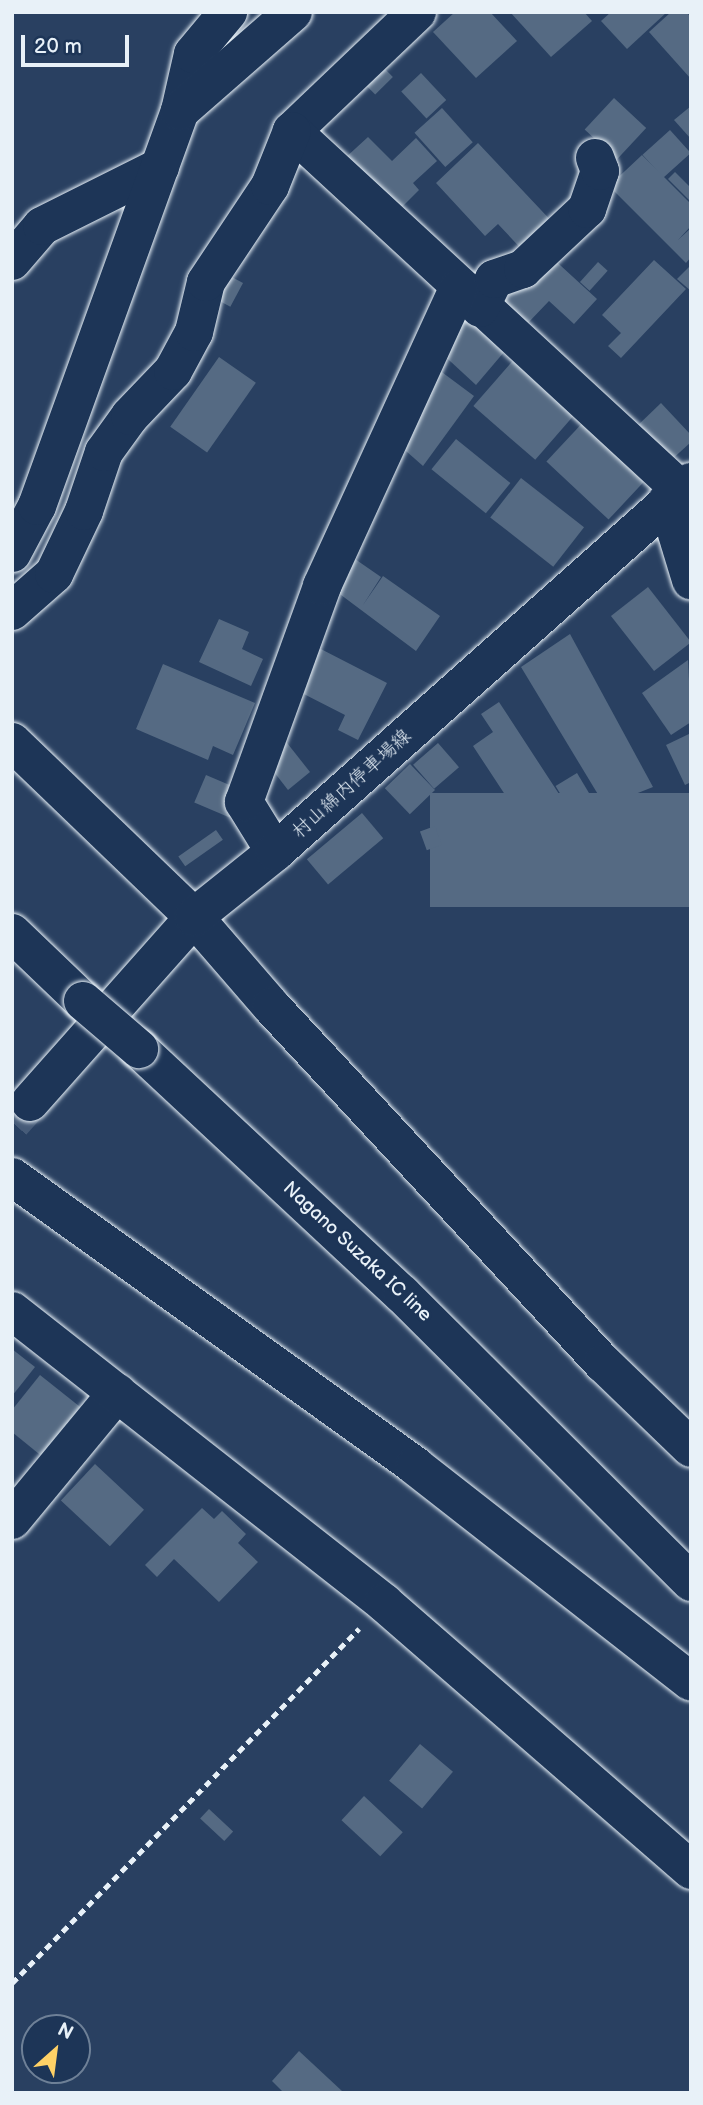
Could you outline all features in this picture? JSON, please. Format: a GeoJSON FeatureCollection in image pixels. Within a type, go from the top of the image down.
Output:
{"type":"FeatureCollection","features":[{"type":"Feature","properties":{"kind":"street"},"geometry":{"type":"LineString","coordinates":[[12,553],[37,506],[160,167],[180,111],[193,54],[229,12]]}},
{"type":"Feature","properties":{"kind":"street"},"geometry":{"type":"LineString","coordinates":[[180,111],[293,12]]}},
{"type":"Feature","properties":{"kind":"street"},"geometry":{"type":"LineString","coordinates":[[12,611],[54,574],[84,511],[104,452],[130,416],[173,371],[194,332],[206,282],[270,186],[292,131],[416,12]]}},
{"type":"Feature","properties":{"kind":"street"},"geometry":{"type":"LineString","coordinates":[[292,131],[680,491],[691,580]]}},
{"type":"Feature","properties":{"kind":"street"},"geometry":{"type":"LineString","coordinates":[[275,852],[244,802],[322,586],[469,298],[494,279],[523,269],[587,209],[600,171],[595,158]]}},
{"type":"Feature","properties":{"kind":"street"},"geometry":{"type":"LineString","coordinates":[[12,261],[43,226],[160,167]]}},
{"type":"Feature","properties":{"kind":"street","name":"村山綿内停車場線"},"geometry":{"type":"LineString","coordinates":[[30,1102],[194,917],[275,852],[680,491]]}},
{"type":"Feature","properties":{"kind":"street"},"geometry":{"type":"LineString","coordinates":[[12,741],[194,917],[603,1363],[691,1448]]}},
{"type":"Feature","properties":{"kind":"street","name":"Nagano Suzaka IC line"},"geometry":{"type":"LineString","coordinates":[[12,933],[402,1294],[691,1582]]}},
{"type":"Feature","properties":{"kind":"street"},"geometry":{"type":"LineString","coordinates":[[12,1177],[415,1466],[691,1682]]}},
{"type":"Feature","properties":{"kind":"street"},"geometry":{"type":"LineString","coordinates":[[12,1311],[384,1603],[691,1870]]}},
{"type":"Feature","properties":{"kind":"street"},"geometry":{"type":"LineString","coordinates":[[12,1520],[117,1393]]}},
{"type":"Feature","properties":{"kind":"path"},"geometry":{"type":"LineString","coordinates":[[12,1983],[384,1603]]}},
{"type":"Feature","properties":{"kind":"building"},"geometry":{"type":"Polygon","coordinates":[[[455,12],[490,12],[517,41],[476,78],[433,32],[455,12]]]}},
{"type":"Feature","properties":{"kind":"building"},"geometry":{"type":"Polygon","coordinates":[[[510,12],[584,12],[592,21],[551,57],[510,12]]]}},
{"type":"Feature","properties":{"kind":"building"},"geometry":{"type":"Polygon","coordinates":[[[611,12],[667,12],[627,49],[601,21],[611,12]]]}},
{"type":"Feature","properties":{"kind":"building"},"geometry":{"type":"Polygon","coordinates":[[[671,12],[686,12],[691,17],[691,79],[649,32],[671,12]]]}},
{"type":"Feature","properties":{"kind":"building"},"geometry":{"type":"Polygon","coordinates":[[[383,67],[393,77],[375,95],[365,85],[383,67]]]}},
{"type":"Feature","properties":{"kind":"building"},"geometry":{"type":"Polygon","coordinates":[[[421,73],[446,100],[426,118],[401,91],[421,73]]]}},
{"type":"Feature","properties":{"kind":"building"},"geometry":{"type":"Polygon","coordinates":[[[614,98],[646,128],[617,159],[585,129],[614,98]]]}},
{"type":"Feature","properties":{"kind":"building"},"geometry":{"type":"Polygon","coordinates":[[[691,106],[691,139],[674,120],[691,106]]]}},
{"type":"Feature","properties":{"kind":"building"},"geometry":{"type":"Polygon","coordinates":[[[442,108],[473,142],[445,167],[415,133],[442,108]]]}},
{"type":"Feature","properties":{"kind":"building"},"geometry":{"type":"Polygon","coordinates":[[[670,130],[691,153],[663,178],[643,155],[670,130]]]}},
{"type":"Feature","properties":{"kind":"building"},"geometry":{"type":"Polygon","coordinates":[[[368,137],[392,161],[416,138],[437,161],[413,183],[419,190],[395,214],[344,159],[368,137]]]}},
{"type":"Feature","properties":{"kind":"building"},"geometry":{"type":"Polygon","coordinates":[[[478,143],[557,227],[527,255],[498,224],[485,236],[436,183],[478,143]]]}},
{"type":"Feature","properties":{"kind":"building"},"geometry":{"type":"Polygon","coordinates":[[[642,155],[691,204],[691,226],[678,240],[691,228],[691,257],[686,263],[609,186],[642,155]]]}},
{"type":"Feature","properties":{"kind":"building"},"geometry":{"type":"Polygon","coordinates":[[[675,172],[691,188],[691,202],[668,179],[675,172]]]}},
{"type":"Feature","properties":{"kind":"building"},"geometry":{"type":"Polygon","coordinates":[[[548,254],[597,299],[574,324],[549,301],[527,324],[503,302],[548,254]]]}},
{"type":"Feature","properties":{"kind":"building"},"geometry":{"type":"Polygon","coordinates":[[[654,260],[686,289],[621,358],[608,346],[621,333],[602,315],[654,260]]]}},
{"type":"Feature","properties":{"kind":"building"},"geometry":{"type":"Polygon","coordinates":[[[598,262],[608,271],[590,291],[580,282],[598,262]]]}},
{"type":"Feature","properties":{"kind":"building"},"geometry":{"type":"Polygon","coordinates":[[[691,265],[691,291],[677,279],[691,265]]]}},
{"type":"Feature","properties":{"kind":"building"},"geometry":{"type":"Polygon","coordinates":[[[228,275],[243,283],[230,307],[215,299],[228,275]]]}},
{"type":"Feature","properties":{"kind":"building"},"geometry":{"type":"Polygon","coordinates":[[[463,306],[510,345],[476,385],[437,349],[463,306]]]}},
{"type":"Feature","properties":{"kind":"building"},"geometry":{"type":"Polygon","coordinates":[[[219,357],[256,383],[207,452],[170,427],[219,357]]]}},
{"type":"Feature","properties":{"kind":"building"},"geometry":{"type":"Polygon","coordinates":[[[516,357],[578,411],[535,460],[473,406],[516,357]]]}},
{"type":"Feature","properties":{"kind":"building"},"geometry":{"type":"Polygon","coordinates":[[[435,367],[474,396],[423,466],[398,444],[435,367]]]}},
{"type":"Feature","properties":{"kind":"building"},"geometry":{"type":"Polygon","coordinates":[[[661,403],[691,435],[691,442],[668,463],[635,428],[661,403]]]}},
{"type":"Feature","properties":{"kind":"building"},"geometry":{"type":"Polygon","coordinates":[[[588,417],[650,475],[609,520],[546,462],[588,417]]]}},
{"type":"Feature","properties":{"kind":"building"},"geometry":{"type":"Polygon","coordinates":[[[456,439],[510,483],[486,513],[431,469],[456,439]]]}},
{"type":"Feature","properties":{"kind":"building"},"geometry":{"type":"Polygon","coordinates":[[[521,478],[584,527],[553,567],[490,517],[521,478]]]}},
{"type":"Feature","properties":{"kind":"building"},"geometry":{"type":"Polygon","coordinates":[[[355,559],[381,577],[363,605],[383,576],[440,616],[416,651],[333,589],[355,559]]]}},
{"type":"Feature","properties":{"kind":"building"},"geometry":{"type":"Polygon","coordinates":[[[648,587],[691,642],[654,671],[611,616],[648,587]]]}},
{"type":"Feature","properties":{"kind":"building"},"geometry":{"type":"Polygon","coordinates":[[[219,619],[249,632],[242,649],[263,659],[251,686],[199,662],[219,619]]]}},
{"type":"Feature","properties":{"kind":"building"},"geometry":{"type":"Polygon","coordinates":[[[570,634],[653,787],[605,806],[521,667],[570,634]]]}},
{"type":"Feature","properties":{"kind":"building"},"geometry":{"type":"Polygon","coordinates":[[[315,646],[387,683],[358,740],[338,730],[345,715],[294,689],[315,646]]]}},
{"type":"Feature","properties":{"kind":"building"},"geometry":{"type":"Polygon","coordinates":[[[688,660],[691,722],[671,735],[642,693],[688,660]]]}},
{"type":"Feature","properties":{"kind":"building"},"geometry":{"type":"Polygon","coordinates":[[[163,664],[255,703],[233,755],[213,746],[208,760],[136,729],[163,664]]]}},
{"type":"Feature","properties":{"kind":"building"},"geometry":{"type":"Polygon","coordinates":[[[499,702],[561,797],[523,822],[473,746],[493,732],[481,714],[499,702]]]}},
{"type":"Feature","properties":{"kind":"building"},"geometry":{"type":"Polygon","coordinates":[[[691,733],[691,782],[685,785],[666,745],[691,733]]]}},
{"type":"Feature","properties":{"kind":"building"},"geometry":{"type":"Polygon","coordinates":[[[280,734],[310,772],[288,790],[264,759],[280,734]]]}},
{"type":"Feature","properties":{"kind":"building"},"geometry":{"type":"Polygon","coordinates":[[[438,743],[459,767],[434,789],[413,765],[438,743]]]}},
{"type":"Feature","properties":{"kind":"building"},"geometry":{"type":"Polygon","coordinates":[[[410,764],[435,790],[410,814],[385,788],[410,764]]]}},
{"type":"Feature","properties":{"kind":"building"},"geometry":{"type":"Polygon","coordinates":[[[577,773],[597,806],[576,819],[556,786],[577,773]]]}},
{"type":"Feature","properties":{"kind":"building"},"geometry":{"type":"Polygon","coordinates":[[[206,775],[242,790],[230,818],[194,803],[206,775]]]}},
{"type":"Feature","properties":{"kind":"building"},"geometry":{"type":"Polygon","coordinates":[[[430,793],[691,793],[691,907],[430,907],[430,793]]]}},
{"type":"Feature","properties":{"kind":"building"},"geometry":{"type":"Polygon","coordinates":[[[362,813],[383,838],[328,885],[307,859],[362,813]]]}},
{"type":"Feature","properties":{"kind":"building"},"geometry":{"type":"Polygon","coordinates":[[[435,826],[442,845],[427,850],[420,831],[435,826]]]}},
{"type":"Feature","properties":{"kind":"building"},"geometry":{"type":"Polygon","coordinates":[[[216,830],[223,840],[185,866],[178,856],[216,830]]]}},
{"type":"Feature","properties":{"kind":"building"},"geometry":{"type":"Polygon","coordinates":[[[12,1349],[35,1367],[12,1396],[12,1349]]]}},
{"type":"Feature","properties":{"kind":"building"},"geometry":{"type":"Polygon","coordinates":[[[40,1375],[84,1410],[44,1458],[12,1432],[12,1410],[40,1375]]]}},
{"type":"Feature","properties":{"kind":"building"},"geometry":{"type":"Polygon","coordinates":[[[95,1464],[144,1510],[110,1546],[61,1501],[95,1464]]]}},
{"type":"Feature","properties":{"kind":"building"},"geometry":{"type":"Polygon","coordinates":[[[202,1508],[214,1519],[222,1511],[246,1534],[238,1543],[258,1562],[219,1602],[174,1559],[157,1577],[145,1565],[202,1508]]]}},
{"type":"Feature","properties":{"kind":"building"},"geometry":{"type":"Polygon","coordinates":[[[420,1744],[453,1772],[422,1808],[389,1781],[420,1744]]]}},
{"type":"Feature","properties":{"kind":"building"},"geometry":{"type":"Polygon","coordinates":[[[364,1796],[403,1832],[380,1856],[341,1820],[364,1796]]]}},
{"type":"Feature","properties":{"kind":"building"},"geometry":{"type":"Polygon","coordinates":[[[209,1809],[233,1832],[224,1841],[200,1819],[209,1809]]]}},
{"type":"Feature","properties":{"kind":"building"},"geometry":{"type":"Polygon","coordinates":[[[299,2051],[342,2091],[341,2093],[284,2093],[272,2081],[299,2051]]]}},
{"type":"Feature","properties":{"kind":"tunnel"},"geometry":{"type":"LineString","coordinates":[[12,1122],[30,1102]]}}]}
